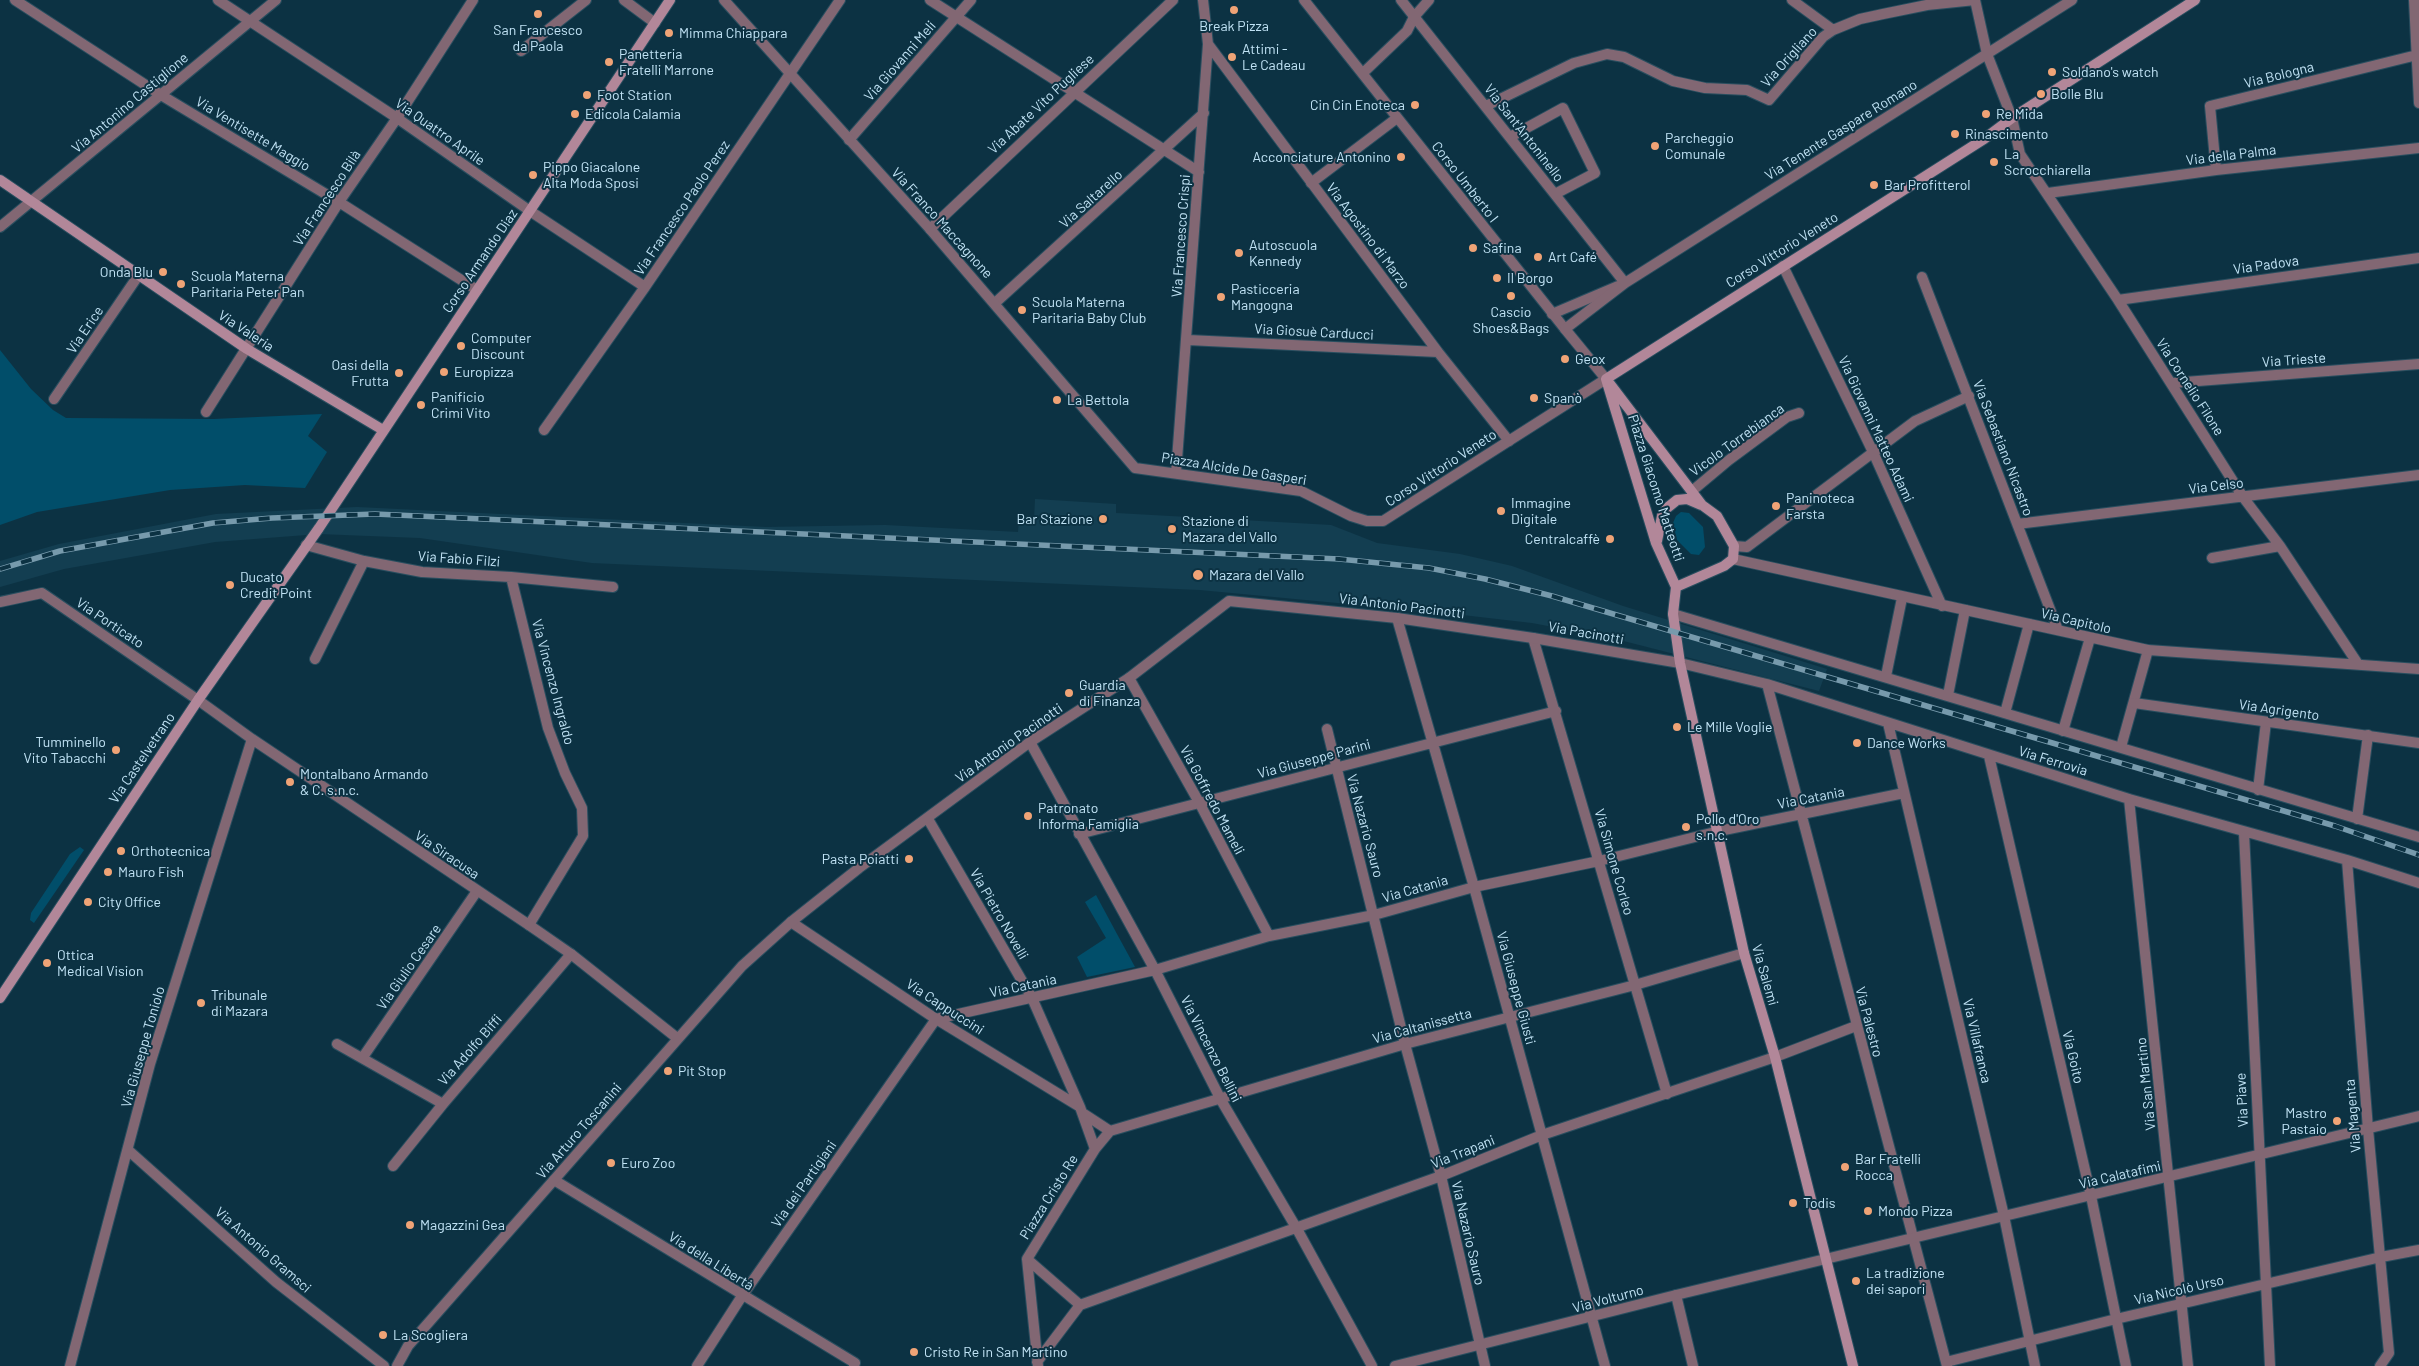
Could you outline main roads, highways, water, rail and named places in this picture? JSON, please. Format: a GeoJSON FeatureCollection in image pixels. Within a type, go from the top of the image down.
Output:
{"type":"FeatureCollection","features":[{"type":"Feature","properties":{"kind":"main road","name":"Corso Armando Diaz"},"geometry":{"type":"LineString","coordinates":[[309,541],[670,0]]}},
{"type":"Feature","properties":{"kind":"main road","name":"Corso Vittorio Veneto"},"geometry":{"type":"LineString","coordinates":[[1606,380],[1984,139],[2012,118],[2195,0]]}},
{"type":"Feature","properties":{"kind":"main road","name":"Via Valeria"},"geometry":{"type":"LineString","coordinates":[[0,180],[247,349],[382,430]]}},
{"type":"Feature","properties":{"kind":"main road","name":"Piazza Giacomo Matteotti"},"geometry":{"type":"LineString","coordinates":[[1606,380],[1702,505],[1717,516],[1734,546],[1733,559],[1724,566],[1676,587],[1656,543],[1606,380]]}},
{"type":"Feature","properties":{"kind":"main road"},"geometry":{"type":"LineString","coordinates":[[1656,543],[1662,516],[1667,508],[1677,500],[1687,499],[1702,505]]}},
{"type":"Feature","properties":{"kind":"main road","name":"Via Castelvetrano"},"geometry":{"type":"LineString","coordinates":[[0,998],[198,700],[309,541]]}},
{"type":"Feature","properties":{"kind":"main road","name":"Via Salemi"},"geometry":{"type":"LineString","coordinates":[[1676,587],[1673,614],[1680,663],[1719,831],[1744,953],[1775,1058],[1854,1366]]}},
{"type":"Feature","properties":{"kind":"railway"},"geometry":{"type":"LineString","coordinates":[[0,569],[60,551],[213,523],[272,518],[375,514],[1339,559],[1429,568],[1485,579],[1552,596],[2335,826],[2419,855]]}},
{"type":"Feature","properties":{"kind":"place","name":"Break Pizza"},"geometry":{"type":"Point","coordinates":[1234,10]}},
{"type":"Feature","properties":{"kind":"place","name":"San Francesco da Paola"},"geometry":{"type":"Point","coordinates":[538,14]}},
{"type":"Feature","properties":{"kind":"place","name":"Mimma Chiappara"},"geometry":{"type":"Point","coordinates":[669,33]}},
{"type":"Feature","properties":{"kind":"place","name":"Attimi - Le Cadeau"},"geometry":{"type":"Point","coordinates":[1232,57]}},
{"type":"Feature","properties":{"kind":"place","name":"Panetteria Fratelli Marrone"},"geometry":{"type":"Point","coordinates":[609,62]}},
{"type":"Feature","properties":{"kind":"place","name":"Soldano's watch"},"geometry":{"type":"Point","coordinates":[2052,72]}},
{"type":"Feature","properties":{"kind":"place","name":"Bolle Blu"},"geometry":{"type":"Point","coordinates":[2041,94]}},
{"type":"Feature","properties":{"kind":"place","name":"Foot Station"},"geometry":{"type":"Point","coordinates":[587,95]}},
{"type":"Feature","properties":{"kind":"place","name":"Cin Cin Enoteca"},"geometry":{"type":"Point","coordinates":[1415,105]}},
{"type":"Feature","properties":{"kind":"place","name":"Edicola Calamia"},"geometry":{"type":"Point","coordinates":[575,114]}},
{"type":"Feature","properties":{"kind":"place","name":"Re Mida"},"geometry":{"type":"Point","coordinates":[1986,114]}},
{"type":"Feature","properties":{"kind":"place","name":"Rinascimento"},"geometry":{"type":"Point","coordinates":[1955,134]}},
{"type":"Feature","properties":{"kind":"place","name":"Parcheggio Comunale"},"geometry":{"type":"Point","coordinates":[1655,146]}},
{"type":"Feature","properties":{"kind":"place","name":"Acconciature Antonino"},"geometry":{"type":"Point","coordinates":[1401,157]}},
{"type":"Feature","properties":{"kind":"place","name":"La Scrocchiarella"},"geometry":{"type":"Point","coordinates":[1994,162]}},
{"type":"Feature","properties":{"kind":"place","name":"Pippo Giacalone Alta Moda Sposi"},"geometry":{"type":"Point","coordinates":[533,175]}},
{"type":"Feature","properties":{"kind":"place","name":"Bar Profitterol"},"geometry":{"type":"Point","coordinates":[1874,185]}},
{"type":"Feature","properties":{"kind":"place","name":"Safina"},"geometry":{"type":"Point","coordinates":[1473,248]}},
{"type":"Feature","properties":{"kind":"place","name":"Autoscuola Kennedy"},"geometry":{"type":"Point","coordinates":[1239,253]}},
{"type":"Feature","properties":{"kind":"place","name":"Art Café"},"geometry":{"type":"Point","coordinates":[1538,257]}},
{"type":"Feature","properties":{"kind":"place","name":"Onda Blu"},"geometry":{"type":"Point","coordinates":[163,272]}},
{"type":"Feature","properties":{"kind":"place","name":"Il Borgo"},"geometry":{"type":"Point","coordinates":[1497,278]}},
{"type":"Feature","properties":{"kind":"place","name":"Scuola Materna Paritaria Peter Pan"},"geometry":{"type":"Point","coordinates":[181,284]}},
{"type":"Feature","properties":{"kind":"place","name":"Cascio Shoes&Bags"},"geometry":{"type":"Point","coordinates":[1511,296]}},
{"type":"Feature","properties":{"kind":"place","name":"Pasticceria Mangogna"},"geometry":{"type":"Point","coordinates":[1221,297]}},
{"type":"Feature","properties":{"kind":"place","name":"Scuola Materna Paritaria Baby Club"},"geometry":{"type":"Point","coordinates":[1022,310]}},
{"type":"Feature","properties":{"kind":"place","name":"Computer Discount"},"geometry":{"type":"Point","coordinates":[461,346]}},
{"type":"Feature","properties":{"kind":"place","name":"Geox"},"geometry":{"type":"Point","coordinates":[1565,359]}},
{"type":"Feature","properties":{"kind":"place","name":"Europizza"},"geometry":{"type":"Point","coordinates":[444,372]}},
{"type":"Feature","properties":{"kind":"place","name":"Oasi della Frutta"},"geometry":{"type":"Point","coordinates":[399,373]}},
{"type":"Feature","properties":{"kind":"place","name":"Spanò"},"geometry":{"type":"Point","coordinates":[1534,398]}},
{"type":"Feature","properties":{"kind":"place","name":"La Bettola"},"geometry":{"type":"Point","coordinates":[1057,400]}},
{"type":"Feature","properties":{"kind":"place","name":"Panificio Crimi Vito"},"geometry":{"type":"Point","coordinates":[421,405]}},
{"type":"Feature","properties":{"kind":"place","name":"Paninoteca Farsta"},"geometry":{"type":"Point","coordinates":[1776,506]}},
{"type":"Feature","properties":{"kind":"place","name":"Immagine Digitale"},"geometry":{"type":"Point","coordinates":[1501,511]}},
{"type":"Feature","properties":{"kind":"place","name":"Bar Stazione"},"geometry":{"type":"Point","coordinates":[1103,519]}},
{"type":"Feature","properties":{"kind":"place","name":"Stazione di Mazara del Vallo"},"geometry":{"type":"Point","coordinates":[1172,529]}},
{"type":"Feature","properties":{"kind":"place","name":"Centralcaffè"},"geometry":{"type":"Point","coordinates":[1610,539]}},
{"type":"Feature","properties":{"kind":"place","name":"Mazara del Vallo"},"geometry":{"type":"Point","coordinates":[1198,575]}},
{"type":"Feature","properties":{"kind":"place","name":"Ducato Credit Point"},"geometry":{"type":"Point","coordinates":[230,585]}},
{"type":"Feature","properties":{"kind":"place","name":"Guardia di Finanza"},"geometry":{"type":"Point","coordinates":[1069,693]}},
{"type":"Feature","properties":{"kind":"place","name":"Le Mille Voglie"},"geometry":{"type":"Point","coordinates":[1677,727]}},
{"type":"Feature","properties":{"kind":"place","name":"Dance Works"},"geometry":{"type":"Point","coordinates":[1857,743]}},
{"type":"Feature","properties":{"kind":"place","name":"Tumminello Vito Tabacchi"},"geometry":{"type":"Point","coordinates":[116,750]}},
{"type":"Feature","properties":{"kind":"place","name":"Montalbano Armando & C. s.n.c."},"geometry":{"type":"Point","coordinates":[290,782]}},
{"type":"Feature","properties":{"kind":"place","name":"Patronato Informa Famiglia"},"geometry":{"type":"Point","coordinates":[1028,816]}},
{"type":"Feature","properties":{"kind":"place","name":"Pollo d'Oro s.n.c."},"geometry":{"type":"Point","coordinates":[1686,827]}},
{"type":"Feature","properties":{"kind":"place","name":"Orthotecnica"},"geometry":{"type":"Point","coordinates":[121,851]}},
{"type":"Feature","properties":{"kind":"place","name":"Pasta Poiatti"},"geometry":{"type":"Point","coordinates":[909,859]}},
{"type":"Feature","properties":{"kind":"place","name":"Mauro Fish"},"geometry":{"type":"Point","coordinates":[108,872]}},
{"type":"Feature","properties":{"kind":"place","name":"City Office"},"geometry":{"type":"Point","coordinates":[88,902]}},
{"type":"Feature","properties":{"kind":"place","name":"Ottica Medical Vision"},"geometry":{"type":"Point","coordinates":[47,963]}},
{"type":"Feature","properties":{"kind":"place","name":"Tribunale di Mazara"},"geometry":{"type":"Point","coordinates":[201,1003]}},
{"type":"Feature","properties":{"kind":"place","name":"Pit Stop"},"geometry":{"type":"Point","coordinates":[668,1071]}},
{"type":"Feature","properties":{"kind":"place","name":"Mastro Pastaio"},"geometry":{"type":"Point","coordinates":[2337,1121]}},
{"type":"Feature","properties":{"kind":"place","name":"Euro Zoo"},"geometry":{"type":"Point","coordinates":[611,1163]}},
{"type":"Feature","properties":{"kind":"place","name":"Bar Fratelli Rocca"},"geometry":{"type":"Point","coordinates":[1845,1167]}},
{"type":"Feature","properties":{"kind":"place","name":"Todis"},"geometry":{"type":"Point","coordinates":[1793,1203]}},
{"type":"Feature","properties":{"kind":"place","name":"Mondo Pizza"},"geometry":{"type":"Point","coordinates":[1868,1211]}},
{"type":"Feature","properties":{"kind":"place","name":"Magazzini Gea"},"geometry":{"type":"Point","coordinates":[410,1225]}},
{"type":"Feature","properties":{"kind":"place","name":"La tradizione dei sapori"},"geometry":{"type":"Point","coordinates":[1856,1281]}},
{"type":"Feature","properties":{"kind":"place","name":"La Scogliera"},"geometry":{"type":"Point","coordinates":[383,1335]}},
{"type":"Feature","properties":{"kind":"place","name":"Cristo Re in San Martino"},"geometry":{"type":"Point","coordinates":[914,1352]}}]}
